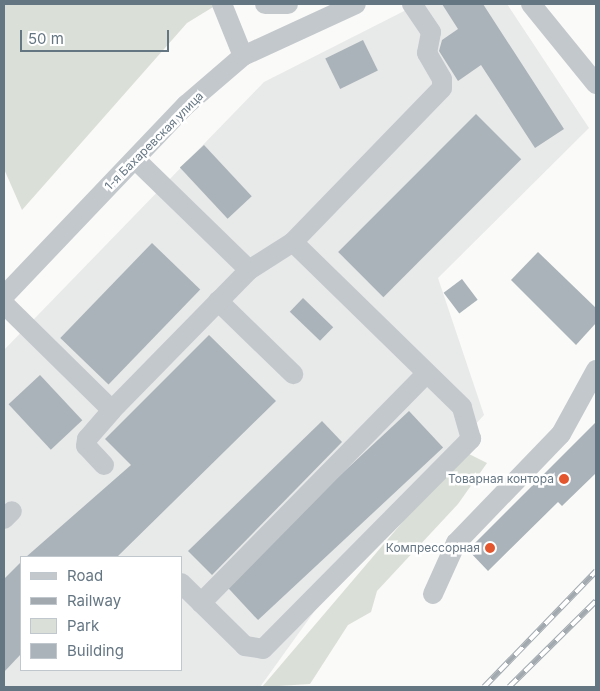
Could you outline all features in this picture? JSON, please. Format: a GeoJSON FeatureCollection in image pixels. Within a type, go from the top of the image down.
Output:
{"type":"FeatureCollection","features":[{"type":"Feature","properties":{"kind":"street"},"geometry":{"type":"LineString","coordinates":[[222,4],[244,56]]}},
{"type":"Feature","properties":{"kind":"street"},"geometry":{"type":"LineString","coordinates":[[265,4],[288,4]]}},
{"type":"Feature","properties":{"kind":"street","name":"1-я Бахаревская улица"},"geometry":{"type":"LineString","coordinates":[[4,296],[135,159],[244,56],[356,4]]}},
{"type":"Feature","properties":{"kind":"street"},"geometry":{"type":"LineString","coordinates":[[104,465],[86,446],[87,439],[112,410],[249,270],[294,242],[442,88],[442,79],[427,53],[431,32],[412,4]]}},
{"type":"Feature","properties":{"kind":"street"},"geometry":{"type":"LineString","coordinates":[[531,4],[596,84]]}},
{"type":"Feature","properties":{"kind":"street"},"geometry":{"type":"LineString","coordinates":[[135,159],[249,270]]}},
{"type":"Feature","properties":{"kind":"street"},"geometry":{"type":"LineString","coordinates":[[182,584],[252,650],[263,649],[471,439],[462,407],[294,242]]}},
{"type":"Feature","properties":{"kind":"street"},"geometry":{"type":"LineString","coordinates":[[218,301],[293,374]]}},
{"type":"Feature","properties":{"kind":"street"},"geometry":{"type":"LineString","coordinates":[[4,304],[112,410]]}},
{"type":"Feature","properties":{"kind":"street"},"geometry":{"type":"LineString","coordinates":[[433,594],[456,544],[561,434],[596,370]]}},
{"type":"Feature","properties":{"kind":"street"},"geometry":{"type":"LineString","coordinates":[[201,602],[427,373]]}},
{"type":"Feature","properties":{"kind":"shaded area"},"geometry":{"type":"Polygon","coordinates":[[[418,4],[507,4],[589,128],[438,278],[484,415],[352,559],[260,687],[4,687],[4,350],[264,82],[418,4]]]}},
{"type":"Feature","properties":{"kind":"green space"},"geometry":{"type":"Polygon","coordinates":[[[4,4],[218,4],[187,23],[22,210],[4,169],[4,4]]]}},
{"type":"Feature","properties":{"kind":"green space"},"geometry":{"type":"Polygon","coordinates":[[[463,451],[487,463],[458,504],[377,591],[371,612],[348,625],[310,684],[262,687],[463,451]]]}},
{"type":"Feature","properties":{"kind":"building"},"geometry":{"type":"Polygon","coordinates":[[[442,4],[483,4],[564,129],[535,148],[481,65],[458,81],[439,51],[442,40],[458,29],[442,4]]]}},
{"type":"Feature","properties":{"kind":"building"},"geometry":{"type":"Polygon","coordinates":[[[363,40],[378,71],[340,89],[325,58],[363,40]]]}},
{"type":"Feature","properties":{"kind":"building"},"geometry":{"type":"Polygon","coordinates":[[[476,114],[521,159],[383,297],[338,252],[476,114]]]}},
{"type":"Feature","properties":{"kind":"building"},"geometry":{"type":"Polygon","coordinates":[[[204,145],[252,196],[228,219],[180,168],[204,145]]]}},
{"type":"Feature","properties":{"kind":"building"},"geometry":{"type":"Polygon","coordinates":[[[152,243],[200,290],[109,384],[60,338],[152,243]]]}},
{"type":"Feature","properties":{"kind":"building"},"geometry":{"type":"Polygon","coordinates":[[[538,252],[596,308],[596,323],[576,345],[511,280],[538,252]]]}},
{"type":"Feature","properties":{"kind":"building"},"geometry":{"type":"Polygon","coordinates":[[[462,279],[478,300],[459,314],[444,293],[462,279]]]}},
{"type":"Feature","properties":{"kind":"building"},"geometry":{"type":"Polygon","coordinates":[[[303,298],[333,327],[320,341],[290,312],[303,298]]]}},
{"type":"Feature","properties":{"kind":"building"},"geometry":{"type":"Polygon","coordinates":[[[209,335],[276,401],[118,556],[27,556],[131,465],[105,439],[209,335]]]}},
{"type":"Feature","properties":{"kind":"building"},"geometry":{"type":"Polygon","coordinates":[[[40,375],[82,420],[51,450],[9,404],[40,375]]]}},
{"type":"Feature","properties":{"kind":"building"},"geometry":{"type":"Polygon","coordinates":[[[409,411],[443,448],[258,620],[224,584],[409,411]]]}},
{"type":"Feature","properties":{"kind":"building"},"geometry":{"type":"Polygon","coordinates":[[[322,421],[342,442],[212,575],[188,551],[322,421]]]}},
{"type":"Feature","properties":{"kind":"building"},"geometry":{"type":"Polygon","coordinates":[[[596,422],[596,473],[562,506],[558,502],[488,571],[468,550],[596,422]]]}},
{"type":"Feature","properties":{"kind":"building"},"geometry":{"type":"Polygon","coordinates":[[[20,563],[20,655],[4,672],[4,579],[20,563]]]}},
{"type":"Feature","properties":{"kind":"railway"},"geometry":{"type":"LineString","coordinates":[[484,687],[596,571]]}},
{"type":"Feature","properties":{"kind":"railway"},"geometry":{"type":"LineString","coordinates":[[509,687],[596,601]]}},
{"type":"Feature","properties":{"kind":"place","name":"Товарная контора"},"geometry":{"type":"Point","coordinates":[564,479]}},
{"type":"Feature","properties":{"kind":"place","name":"Компрессорная"},"geometry":{"type":"Point","coordinates":[490,548]}}]}
